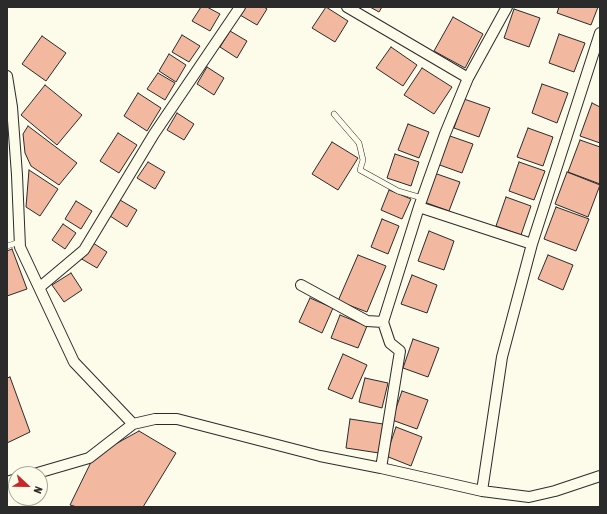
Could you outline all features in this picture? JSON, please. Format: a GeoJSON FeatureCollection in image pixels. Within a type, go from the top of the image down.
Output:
{"type":"FeatureCollection","features":[{"type":"Feature","properties":{"kind":"street"},"geometry":{"type":"LineString","coordinates":[[40,288],[84,250],[154,134],[240,7]]}},
{"type":"Feature","properties":{"kind":"street"},"geometry":{"type":"LineString","coordinates":[[346,7],[468,78]]}},
{"type":"Feature","properties":{"kind":"street"},"geometry":{"type":"LineString","coordinates":[[382,468],[400,351],[390,343],[383,322],[420,203],[445,134],[468,78],[507,7]]}},
{"type":"Feature","properties":{"kind":"street"},"geometry":{"type":"LineString","coordinates":[[482,491],[502,357],[532,244],[600,35]]}},
{"type":"Feature","properties":{"kind":"street"},"geometry":{"type":"LineString","coordinates":[[7,76],[12,107],[18,176],[20,247],[74,362],[133,424]]}},
{"type":"Feature","properties":{"kind":"street"},"geometry":{"type":"LineString","coordinates":[[420,203],[532,244]]}},
{"type":"Feature","properties":{"kind":"street"},"geometry":{"type":"LineString","coordinates":[[301,284],[368,321],[383,322]]}},
{"type":"Feature","properties":{"kind":"street"},"geometry":{"type":"LineString","coordinates":[[48,470],[88,458],[133,424],[155,419],[177,419],[320,456],[382,468],[482,491],[529,497],[555,491],[600,476]]}},
{"type":"Feature","properties":{"kind":"lane"},"geometry":{"type":"LineString","coordinates":[[334,114],[358,143],[363,160],[360,170],[420,203]]}},
{"type":"Feature","properties":{"kind":"lane"},"geometry":{"type":"LineString","coordinates":[[7,246],[20,242]]}},
{"type":"Feature","properties":{"kind":"building"},"geometry":{"type":"Polygon","coordinates":[[[201,7],[207,7],[220,14],[210,31],[192,21],[201,7]]]}},
{"type":"Feature","properties":{"kind":"building"},"geometry":{"type":"Polygon","coordinates":[[[245,7],[264,7],[267,9],[257,25],[240,15],[245,7]]]}},
{"type":"Feature","properties":{"kind":"building"},"geometry":{"type":"Polygon","coordinates":[[[326,7],[348,21],[335,42],[312,28],[326,7]]]}},
{"type":"Feature","properties":{"kind":"building"},"geometry":{"type":"Polygon","coordinates":[[[370,7],[382,7],[379,12],[370,7]]]}},
{"type":"Feature","properties":{"kind":"building"},"geometry":{"type":"Polygon","coordinates":[[[559,7],[598,7],[591,25],[557,13],[559,7]]]}},
{"type":"Feature","properties":{"kind":"building"},"geometry":{"type":"Polygon","coordinates":[[[514,9],[540,18],[529,47],[504,38],[514,9]]]}},
{"type":"Feature","properties":{"kind":"building"},"geometry":{"type":"Polygon","coordinates":[[[453,17],[483,34],[465,68],[434,51],[453,17]]]}},
{"type":"Feature","properties":{"kind":"building"},"geometry":{"type":"Polygon","coordinates":[[[230,31],[247,41],[237,58],[220,47],[230,31]]]}},
{"type":"Feature","properties":{"kind":"building"},"geometry":{"type":"Polygon","coordinates":[[[559,34],[585,43],[574,72],[549,63],[559,34]]]}},
{"type":"Feature","properties":{"kind":"building"},"geometry":{"type":"Polygon","coordinates":[[[182,35],[200,46],[189,62],[172,52],[182,35]]]}},
{"type":"Feature","properties":{"kind":"building"},"geometry":{"type":"Polygon","coordinates":[[[42,36],[66,53],[46,81],[22,64],[42,36]]]}},
{"type":"Feature","properties":{"kind":"building"},"geometry":{"type":"Polygon","coordinates":[[[391,47],[417,65],[403,86],[376,68],[391,47]]]}},
{"type":"Feature","properties":{"kind":"building"},"geometry":{"type":"Polygon","coordinates":[[[169,54],[186,65],[176,82],[159,71],[169,54]]]}},
{"type":"Feature","properties":{"kind":"building"},"geometry":{"type":"Polygon","coordinates":[[[207,67],[224,78],[214,95],[197,84],[207,67]]]}},
{"type":"Feature","properties":{"kind":"building"},"geometry":{"type":"Polygon","coordinates":[[[422,68],[452,87],[434,114],[404,95],[422,68]]]}},
{"type":"Feature","properties":{"kind":"building"},"geometry":{"type":"Polygon","coordinates":[[[158,73],[175,83],[165,100],[147,89],[158,73]]]}},
{"type":"Feature","properties":{"kind":"building"},"geometry":{"type":"Polygon","coordinates":[[[542,84],[568,93],[557,123],[532,113],[542,84]]]}},
{"type":"Feature","properties":{"kind":"building"},"geometry":{"type":"Polygon","coordinates":[[[45,85],[82,115],[57,145],[21,115],[45,85]]]}},
{"type":"Feature","properties":{"kind":"building"},"geometry":{"type":"Polygon","coordinates":[[[138,93],[161,108],[147,131],[124,116],[138,93]]]}},
{"type":"Feature","properties":{"kind":"building"},"geometry":{"type":"Polygon","coordinates":[[[464,99],[490,108],[479,137],[454,128],[464,99]]]}},
{"type":"Feature","properties":{"kind":"building"},"geometry":{"type":"Polygon","coordinates":[[[592,103],[600,107],[600,143],[580,136],[592,103]]]}},
{"type":"Feature","properties":{"kind":"building"},"geometry":{"type":"Polygon","coordinates":[[[177,113],[194,124],[184,140],[167,130],[177,113]]]}},
{"type":"Feature","properties":{"kind":"building"},"geometry":{"type":"Polygon","coordinates":[[[408,124],[429,132],[419,158],[398,150],[408,124]]]}},
{"type":"Feature","properties":{"kind":"building"},"geometry":{"type":"Polygon","coordinates":[[[28,126],[77,163],[59,185],[31,166],[25,153],[23,134],[28,126]]]}},
{"type":"Feature","properties":{"kind":"building"},"geometry":{"type":"Polygon","coordinates":[[[528,128],[553,137],[543,166],[517,157],[528,128]]]}},
{"type":"Feature","properties":{"kind":"building"},"geometry":{"type":"Polygon","coordinates":[[[118,133],[137,145],[119,173],[100,161],[118,133]]]}},
{"type":"Feature","properties":{"kind":"building"},"geometry":{"type":"Polygon","coordinates":[[[447,135],[473,144],[462,173],[437,164],[447,135]]]}},
{"type":"Feature","properties":{"kind":"building"},"geometry":{"type":"Polygon","coordinates":[[[580,140],[600,147],[600,184],[568,172],[580,140]]]}},
{"type":"Feature","properties":{"kind":"building"},"geometry":{"type":"Polygon","coordinates":[[[332,142],[358,158],[338,190],[312,174],[332,142]]]}},
{"type":"Feature","properties":{"kind":"building"},"geometry":{"type":"Polygon","coordinates":[[[395,154],[419,162],[411,186],[387,178],[395,154]]]}},
{"type":"Feature","properties":{"kind":"building"},"geometry":{"type":"Polygon","coordinates":[[[148,162],[165,172],[155,189],[137,178],[148,162]]]}},
{"type":"Feature","properties":{"kind":"building"},"geometry":{"type":"Polygon","coordinates":[[[519,162],[545,171],[534,200],[509,191],[519,162]]]}},
{"type":"Feature","properties":{"kind":"building"},"geometry":{"type":"Polygon","coordinates":[[[29,170],[58,189],[40,216],[26,207],[29,170]]]}},
{"type":"Feature","properties":{"kind":"building"},"geometry":{"type":"Polygon","coordinates":[[[567,172],[600,185],[588,217],[555,204],[567,172]]]}},
{"type":"Feature","properties":{"kind":"building"},"geometry":{"type":"Polygon","coordinates":[[[434,173],[460,182],[449,211],[424,202],[434,173]]]}},
{"type":"Feature","properties":{"kind":"building"},"geometry":{"type":"Polygon","coordinates":[[[389,190],[411,199],[402,219],[381,210],[389,190]]]}},
{"type":"Feature","properties":{"kind":"building"},"geometry":{"type":"Polygon","coordinates":[[[506,197],[531,206],[521,235],[496,226],[506,197]]]}},
{"type":"Feature","properties":{"kind":"building"},"geometry":{"type":"Polygon","coordinates":[[[120,200],[137,210],[127,227],[110,216],[120,200]]]}},
{"type":"Feature","properties":{"kind":"building"},"geometry":{"type":"Polygon","coordinates":[[[76,201],[92,211],[81,229],[65,219],[76,201]]]}},
{"type":"Feature","properties":{"kind":"building"},"geometry":{"type":"Polygon","coordinates":[[[556,207],[589,219],[576,251],[544,239],[556,207]]]}},
{"type":"Feature","properties":{"kind":"building"},"geometry":{"type":"Polygon","coordinates":[[[382,219],[399,226],[388,254],[371,247],[382,219]]]}},
{"type":"Feature","properties":{"kind":"building"},"geometry":{"type":"Polygon","coordinates":[[[63,224],[76,233],[65,249],[52,240],[63,224]]]}},
{"type":"Feature","properties":{"kind":"building"},"geometry":{"type":"Polygon","coordinates":[[[429,231],[454,241],[444,270],[418,261],[429,231]]]}},
{"type":"Feature","properties":{"kind":"building"},"geometry":{"type":"Polygon","coordinates":[[[90,241],[107,252],[97,268],[80,258],[90,241]]]}},
{"type":"Feature","properties":{"kind":"building"},"geometry":{"type":"Polygon","coordinates":[[[12,249],[27,289],[7,296],[7,251],[12,249]]]}},
{"type":"Feature","properties":{"kind":"building"},"geometry":{"type":"Polygon","coordinates":[[[358,255],[386,266],[367,312],[338,301],[358,255]]]}},
{"type":"Feature","properties":{"kind":"building"},"geometry":{"type":"Polygon","coordinates":[[[548,255],[573,265],[563,290],[538,279],[548,255]]]}},
{"type":"Feature","properties":{"kind":"building"},"geometry":{"type":"Polygon","coordinates":[[[71,273],[82,290],[64,302],[52,285],[71,273]]]}},
{"type":"Feature","properties":{"kind":"building"},"geometry":{"type":"Polygon","coordinates":[[[412,275],[437,285],[427,313],[401,304],[412,275]]]}},
{"type":"Feature","properties":{"kind":"building"},"geometry":{"type":"Polygon","coordinates":[[[310,298],[333,308],[322,333],[299,322],[310,298]]]}},
{"type":"Feature","properties":{"kind":"building"},"geometry":{"type":"Polygon","coordinates":[[[340,315],[367,326],[358,348],[331,338],[340,315]]]}},
{"type":"Feature","properties":{"kind":"building"},"geometry":{"type":"Polygon","coordinates":[[[413,339],[439,348],[428,377],[403,368],[413,339]]]}},
{"type":"Feature","properties":{"kind":"building"},"geometry":{"type":"Polygon","coordinates":[[[343,354],[367,365],[352,399],[328,389],[343,354]]]}},
{"type":"Feature","properties":{"kind":"building"},"geometry":{"type":"Polygon","coordinates":[[[10,377],[30,432],[7,443],[7,378],[10,377]]]}},
{"type":"Feature","properties":{"kind":"building"},"geometry":{"type":"Polygon","coordinates":[[[365,378],[388,383],[382,408],[359,402],[365,378]]]}},
{"type":"Feature","properties":{"kind":"building"},"geometry":{"type":"Polygon","coordinates":[[[402,391],[428,400],[417,429],[392,420],[402,391]]]}},
{"type":"Feature","properties":{"kind":"building"},"geometry":{"type":"Polygon","coordinates":[[[350,419],[383,424],[379,453],[346,448],[350,419]]]}},
{"type":"Feature","properties":{"kind":"building"},"geometry":{"type":"Polygon","coordinates":[[[396,427],[422,437],[411,466],[386,456],[396,427]]]}},
{"type":"Feature","properties":{"kind":"building"},"geometry":{"type":"Polygon","coordinates":[[[139,431],[176,453],[143,507],[77,507],[70,505],[94,456],[139,431]]]}}]}
